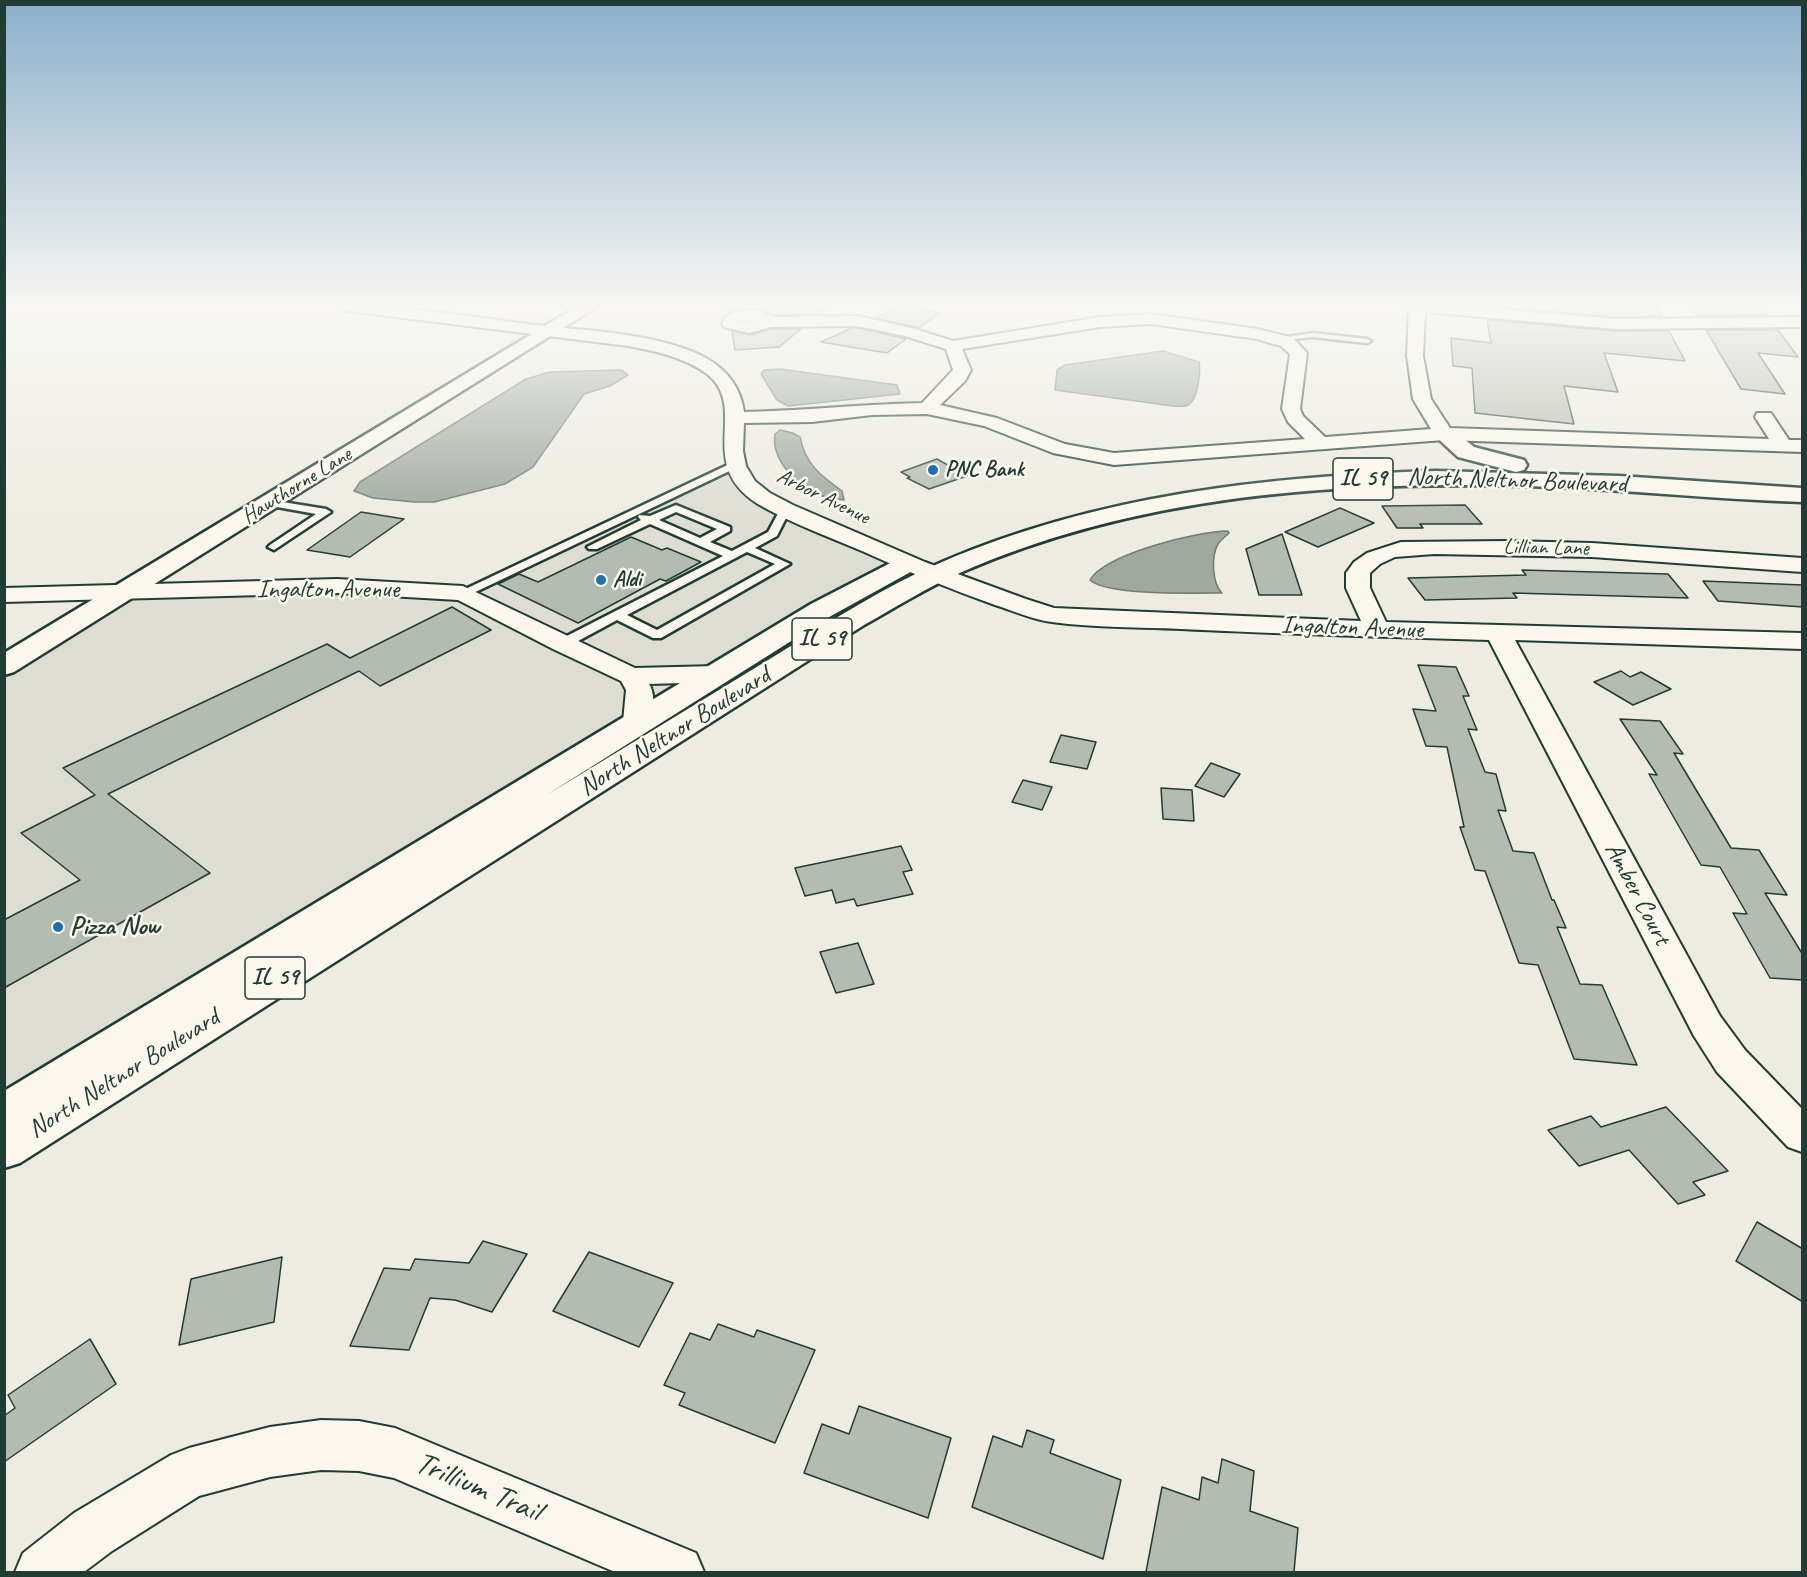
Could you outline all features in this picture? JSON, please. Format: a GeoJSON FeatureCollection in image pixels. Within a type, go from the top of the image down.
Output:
{"type":"FeatureCollection","features":[{"type":"Feature","properties":{"kind":"main road","name":"Hawthorne Lane"},"geometry":{"type":"LineString","coordinates":[[4,666],[470,380]]}},
{"type":"Feature","properties":{"kind":"main road"},"geometry":{"type":"LineString","coordinates":[[1408,465],[1440,449],[1562,471]]}},
{"type":"Feature","properties":{"kind":"main road","name":"North Neltnor Boulevard"},"geometry":{"type":"LineString","coordinates":[[4,1114],[821,610],[910,563],[1013,524],[1085,504],[1163,487],[1268,472],[1408,465],[1562,471],[1803,487]]}},
{"type":"Feature","properties":{"kind":"main road","name":"North Neltnor Boulevard"},"geometry":{"type":"LineString","coordinates":[[4,1149],[854,619],[937,574],[1038,536],[1137,508],[1192,497],[1300,484],[1395,478],[1487,477],[1803,495]]}},
{"type":"Feature","properties":{"kind":"street","name":"Arbor Avenue"},"geometry":{"type":"LineString","coordinates":[[724,380],[735,398],[732,450],[744,482],[785,510],[910,563]]}},
{"type":"Feature","properties":{"kind":"street"},"geometry":{"type":"LineString","coordinates":[[927,408],[956,380]]}},
{"type":"Feature","properties":{"kind":"street"},"geometry":{"type":"LineString","coordinates":[[1295,380],[1291,409],[1295,418],[1320,444]]}},
{"type":"Feature","properties":{"kind":"street"},"geometry":{"type":"LineString","coordinates":[[1419,380],[1422,399],[1440,449]]}},
{"type":"Feature","properties":{"kind":"street"},"geometry":{"type":"LineString","coordinates":[[735,418],[812,416],[872,409],[927,408],[990,422],[1060,450],[1114,459],[1320,444],[1440,449],[1474,435],[1793,446]]}},
{"type":"Feature","properties":{"kind":"street"},"geometry":{"type":"LineString","coordinates":[[1764,417],[1793,446]]}},
{"type":"Feature","properties":{"kind":"street","name":"Lillian Lane"},"geometry":{"type":"LineString","coordinates":[[1377,629],[1358,588],[1358,573],[1366,563],[1383,553],[1423,549],[1545,547],[1803,565]]}},
{"type":"Feature","properties":{"kind":"street","name":"Ingalton Avenue"},"geometry":{"type":"LineString","coordinates":[[910,563],[1017,605],[1052,615],[1377,629],[1803,641]]}},
{"type":"Feature","properties":{"kind":"street","name":"Ingalton Avenue"},"geometry":{"type":"LineString","coordinates":[[4,595],[336,586],[463,593],[562,644],[631,676],[716,674]]}},
{"type":"Feature","properties":{"kind":"street","name":"Amber Court"},"geometry":{"type":"LineString","coordinates":[[1498,633],[1707,1026],[1731,1061],[1803,1135]]}},
{"type":"Feature","properties":{"kind":"street"},"geometry":{"type":"LineString","coordinates":[[631,676],[640,690],[637,722]]}},
{"type":"Feature","properties":{"kind":"street","name":"Trillium Trail"},"geometry":{"type":"LineString","coordinates":[[42,1572],[93,1532],[189,1473],[270,1452],[321,1445],[359,1446],[395,1453],[677,1572]]}},
{"type":"Feature","properties":{"kind":"lane"},"geometry":{"type":"LineString","coordinates":[[463,593],[736,464]]}},
{"type":"Feature","properties":{"kind":"lane"},"geometry":{"type":"LineString","coordinates":[[270,503],[326,512],[274,547]]}},
{"type":"Feature","properties":{"kind":"lane"},"geometry":{"type":"LineString","coordinates":[[593,547],[676,508],[726,529],[700,542]]}},
{"type":"Feature","properties":{"kind":"lane"},"geometry":{"type":"LineString","coordinates":[[562,644],[773,534],[785,510]]}},
{"type":"Feature","properties":{"kind":"lane"},"geometry":{"type":"LineString","coordinates":[[632,513],[731,555]]}},
{"type":"Feature","properties":{"kind":"lane"},"geometry":{"type":"LineString","coordinates":[[617,615],[657,635],[784,564],[746,548]]}},
{"type":"Feature","properties":{"kind":"shaded area"},"geometry":{"type":"Polygon","coordinates":[[[525,380],[620,380],[610,386],[584,394],[533,467],[505,484],[434,502],[414,502],[373,498],[354,491],[360,482],[525,380]]]}},
{"type":"Feature","properties":{"kind":"shaded area"},"geometry":{"type":"Polygon","coordinates":[[[764,380],[857,380],[897,385],[900,394],[788,406],[777,400],[764,380]]]}},
{"type":"Feature","properties":{"kind":"shaded area"},"geometry":{"type":"Polygon","coordinates":[[[1056,380],[1199,380],[1194,397],[1188,405],[1183,406],[1055,390],[1056,380]]]}},
{"type":"Feature","properties":{"kind":"shaded area"},"geometry":{"type":"Polygon","coordinates":[[[780,430],[800,437],[810,462],[842,491],[844,500],[818,495],[792,476],[780,461],[777,452],[775,434],[780,430]]]}},
{"type":"Feature","properties":{"kind":"shaded area"},"geometry":{"type":"Polygon","coordinates":[[[734,461],[745,482],[909,563],[5,1115],[5,666],[124,593],[463,593],[734,461]]]}},
{"type":"Feature","properties":{"kind":"shaded area"},"geometry":{"type":"Polygon","coordinates":[[[1228,531],[1229,533],[1218,544],[1214,562],[1214,576],[1222,593],[1133,591],[1114,589],[1090,580],[1099,570],[1132,553],[1196,535],[1228,531]]]}},
{"type":"Feature","properties":{"kind":"building"},"geometry":{"type":"Polygon","coordinates":[[[1473,380],[1614,380],[1618,392],[1564,386],[1574,424],[1475,413],[1473,380]]]}},
{"type":"Feature","properties":{"kind":"building"},"geometry":{"type":"Polygon","coordinates":[[[1735,380],[1776,380],[1785,394],[1741,389],[1735,380]]]}},
{"type":"Feature","properties":{"kind":"building","name":"PNC Bank"},"geometry":{"type":"Polygon","coordinates":[[[937,459],[967,476],[929,489],[907,478],[910,477],[901,472],[937,459]]]}},
{"type":"Feature","properties":{"kind":"building"},"geometry":{"type":"Polygon","coordinates":[[[1465,505],[1482,524],[1420,524],[1423,528],[1397,528],[1382,506],[1465,505]]]}},
{"type":"Feature","properties":{"kind":"building"},"geometry":{"type":"Polygon","coordinates":[[[1340,508],[1374,523],[1318,547],[1285,532],[1340,508]]]}},
{"type":"Feature","properties":{"kind":"building"},"geometry":{"type":"Polygon","coordinates":[[[361,512],[404,519],[350,557],[307,550],[361,512]]]}},
{"type":"Feature","properties":{"kind":"building"},"geometry":{"type":"Polygon","coordinates":[[[1282,534],[1302,595],[1259,595],[1246,549],[1282,534]]]}},
{"type":"Feature","properties":{"kind":"building","name":"Aldi"},"geometry":{"type":"Polygon","coordinates":[[[631,537],[662,550],[667,548],[701,562],[666,581],[660,579],[578,623],[498,584],[519,574],[538,582],[631,537]]]}},
{"type":"Feature","properties":{"kind":"building"},"geometry":{"type":"Polygon","coordinates":[[[1522,570],[1668,574],[1688,598],[1513,593],[1517,598],[1425,600],[1408,578],[1526,575],[1522,570]]]}},
{"type":"Feature","properties":{"kind":"building"},"geometry":{"type":"Polygon","coordinates":[[[1703,581],[1803,585],[1803,607],[1718,601],[1703,581]]]}},
{"type":"Feature","properties":{"kind":"building"},"geometry":{"type":"Polygon","coordinates":[[[452,607],[491,630],[380,686],[359,671],[108,794],[210,873],[4,988],[4,920],[80,880],[21,833],[95,795],[63,768],[327,644],[350,658],[452,607]]]}},
{"type":"Feature","properties":{"kind":"building"},"geometry":{"type":"Polygon","coordinates":[[[1418,665],[1456,667],[1469,696],[1463,696],[1477,730],[1468,729],[1485,772],[1496,774],[1506,811],[1498,810],[1513,851],[1534,853],[1552,900],[1566,928],[1557,927],[1580,984],[1602,985],[1637,1065],[1574,1059],[1538,965],[1519,963],[1485,871],[1475,870],[1460,827],[1464,827],[1447,747],[1426,746],[1413,709],[1436,711],[1418,665]]]}},
{"type":"Feature","properties":{"kind":"building"},"geometry":{"type":"Polygon","coordinates":[[[1621,671],[1630,677],[1641,672],[1671,689],[1633,705],[1594,682],[1621,671]]]}},
{"type":"Feature","properties":{"kind":"building"},"geometry":{"type":"Polygon","coordinates":[[[1620,719],[1660,721],[1683,754],[1674,753],[1731,848],[1759,850],[1787,895],[1765,893],[1803,955],[1803,980],[1770,978],[1733,913],[1747,914],[1720,867],[1701,865],[1649,774],[1657,775],[1620,719]]]}},
{"type":"Feature","properties":{"kind":"building"},"geometry":{"type":"Polygon","coordinates":[[[1061,735],[1096,742],[1087,769],[1050,762],[1061,735]]]}},
{"type":"Feature","properties":{"kind":"building"},"geometry":{"type":"Polygon","coordinates":[[[1211,763],[1240,774],[1224,797],[1195,786],[1211,763]]]}},
{"type":"Feature","properties":{"kind":"building"},"geometry":{"type":"Polygon","coordinates":[[[1023,780],[1052,787],[1042,810],[1012,802],[1023,780]]]}},
{"type":"Feature","properties":{"kind":"building"},"geometry":{"type":"Polygon","coordinates":[[[1161,788],[1192,790],[1194,821],[1163,819],[1161,788]]]}},
{"type":"Feature","properties":{"kind":"building"},"geometry":{"type":"Polygon","coordinates":[[[901,846],[912,870],[903,872],[913,894],[857,906],[854,899],[836,903],[832,890],[805,896],[795,868],[901,846]]]}},
{"type":"Feature","properties":{"kind":"building"},"geometry":{"type":"Polygon","coordinates":[[[858,943],[874,984],[836,993],[820,952],[858,943]]]}},
{"type":"Feature","properties":{"kind":"building"},"geometry":{"type":"Polygon","coordinates":[[[1666,1107],[1728,1171],[1693,1182],[1705,1195],[1678,1204],[1629,1150],[1579,1166],[1548,1130],[1591,1116],[1601,1127],[1666,1107]]]}},
{"type":"Feature","properties":{"kind":"building"},"geometry":{"type":"Polygon","coordinates":[[[1757,1222],[1803,1249],[1803,1302],[1736,1261],[1757,1222]]]}},
{"type":"Feature","properties":{"kind":"building"},"geometry":{"type":"Polygon","coordinates":[[[483,1241],[527,1254],[492,1312],[455,1300],[430,1298],[409,1350],[350,1346],[384,1268],[410,1270],[415,1259],[469,1263],[483,1241]]]}},
{"type":"Feature","properties":{"kind":"building"},"geometry":{"type":"Polygon","coordinates":[[[589,1252],[673,1283],[639,1347],[553,1311],[589,1252]]]}},
{"type":"Feature","properties":{"kind":"building"},"geometry":{"type":"Polygon","coordinates":[[[282,1257],[274,1322],[179,1345],[191,1279],[282,1257]]]}},
{"type":"Feature","properties":{"kind":"building"},"geometry":{"type":"Polygon","coordinates":[[[718,1324],[754,1337],[757,1330],[815,1350],[775,1443],[679,1405],[685,1393],[664,1385],[690,1333],[710,1340],[718,1324]]]}},
{"type":"Feature","properties":{"kind":"building"},"geometry":{"type":"Polygon","coordinates":[[[90,1339],[116,1384],[4,1462],[4,1416],[15,1408],[8,1395],[90,1339]]]}},
{"type":"Feature","properties":{"kind":"building"},"geometry":{"type":"Polygon","coordinates":[[[859,1406],[951,1438],[928,1518],[804,1473],[822,1424],[849,1434],[859,1406]]]}},
{"type":"Feature","properties":{"kind":"building"},"geometry":{"type":"Polygon","coordinates":[[[1027,1430],[1054,1440],[1050,1453],[1121,1480],[1103,1559],[972,1507],[993,1436],[1022,1447],[1027,1430]]]}},
{"type":"Feature","properties":{"kind":"building"},"geometry":{"type":"Polygon","coordinates":[[[1222,1459],[1254,1471],[1250,1511],[1298,1528],[1294,1572],[1146,1572],[1162,1487],[1199,1500],[1202,1477],[1218,1483],[1222,1459]]]}},
{"type":"Feature","properties":{"kind":"place","name":"PNC Bank"},"geometry":{"type":"Point","coordinates":[933,470]}},
{"type":"Feature","properties":{"kind":"place","name":"Aldi"},"geometry":{"type":"Point","coordinates":[601,580]}},
{"type":"Feature","properties":{"kind":"place","name":"Pizza Now"},"geometry":{"type":"Point","coordinates":[58,927]}}]}
